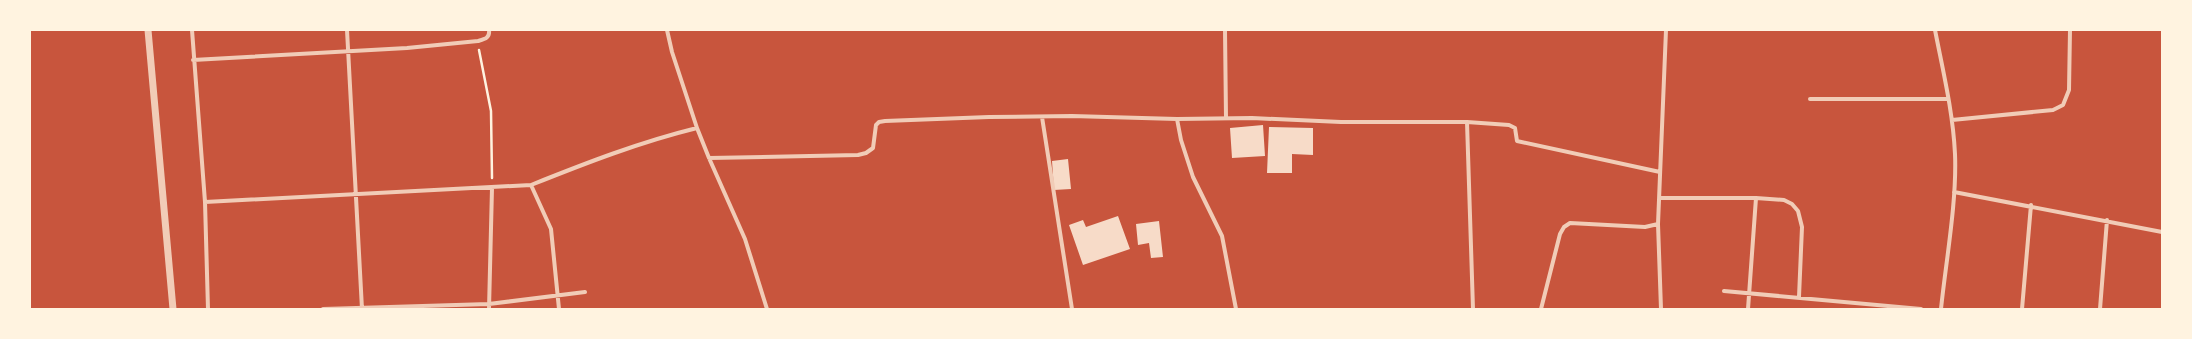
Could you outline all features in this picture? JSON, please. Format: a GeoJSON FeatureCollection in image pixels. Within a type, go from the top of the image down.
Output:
{"type":"FeatureCollection","features":[{"type":"Feature","properties":{"kind":"street"},"geometry":{"type":"LineString","coordinates":[[148,30],[173,309]]}},
{"type":"Feature","properties":{"kind":"street"},"geometry":{"type":"LineString","coordinates":[[192,30],[193,60],[205,202],[208,309]]}},
{"type":"Feature","properties":{"kind":"street"},"geometry":{"type":"LineString","coordinates":[[347,30],[362,308]]}},
{"type":"Feature","properties":{"kind":"street"},"geometry":{"type":"LineString","coordinates":[[193,60],[348,52],[478,41],[486,39],[490,34],[489,30]]}},
{"type":"Feature","properties":{"kind":"street"},"geometry":{"type":"LineString","coordinates":[[667,30],[672,52],[697,128],[708,158],[745,238],[767,309]]}},
{"type":"Feature","properties":{"kind":"street"},"geometry":{"type":"LineString","coordinates":[[1225,30],[1226,118]]}},
{"type":"Feature","properties":{"kind":"street"},"geometry":{"type":"LineString","coordinates":[[1661,309],[1658,224],[1666,30]]}},
{"type":"Feature","properties":{"kind":"street"},"geometry":{"type":"LineString","coordinates":[[1935,30],[1952,120],[1955,155],[1954,192],[1941,309]]}},
{"type":"Feature","properties":{"kind":"street"},"geometry":{"type":"LineString","coordinates":[[1952,120],[2053,110],[2063,105],[2069,90],[2070,30]]}},
{"type":"Feature","properties":{"kind":"street"},"geometry":{"type":"LineString","coordinates":[[1810,99],[1948,99]]}},
{"type":"Feature","properties":{"kind":"street"},"geometry":{"type":"LineString","coordinates":[[1042,117],[1072,309]]}},
{"type":"Feature","properties":{"kind":"street"},"geometry":{"type":"LineString","coordinates":[[708,158],[858,155],[866,153],[873,148],[876,125],[879,122],[927,118],[1252,118],[1341,122],[1467,122],[1513,126],[1517,141],[1660,172]]}},
{"type":"Feature","properties":{"kind":"street"},"geometry":{"type":"LineString","coordinates":[[1177,119],[1181,140],[1193,177],[1222,236],[1236,309]]}},
{"type":"Feature","properties":{"kind":"street"},"geometry":{"type":"LineString","coordinates":[[1467,122],[1473,309]]}},
{"type":"Feature","properties":{"kind":"street"},"geometry":{"type":"LineString","coordinates":[[205,202],[531,185],[587,163],[668,135],[697,128]]}},
{"type":"Feature","properties":{"kind":"street"},"geometry":{"type":"LineString","coordinates":[[531,185],[551,229],[559,309]]}},
{"type":"Feature","properties":{"kind":"street"},"geometry":{"type":"LineString","coordinates":[[489,307],[492,188]]}},
{"type":"Feature","properties":{"kind":"street"},"geometry":{"type":"LineString","coordinates":[[1954,192],[2031,205],[2162,232]]}},
{"type":"Feature","properties":{"kind":"street"},"geometry":{"type":"LineString","coordinates":[[1660,198],[1756,198],[1784,200],[1798,211],[1802,227],[1799,297]]}},
{"type":"Feature","properties":{"kind":"street"},"geometry":{"type":"LineString","coordinates":[[1748,309],[1756,198]]}},
{"type":"Feature","properties":{"kind":"street"},"geometry":{"type":"LineString","coordinates":[[2022,309],[2031,205]]}},
{"type":"Feature","properties":{"kind":"street"},"geometry":{"type":"LineString","coordinates":[[2100,309],[2107,220]]}},
{"type":"Feature","properties":{"kind":"street"},"geometry":{"type":"LineString","coordinates":[[1541,309],[1560,234],[1564,227],[1570,223],[1645,227],[1658,224]]}},
{"type":"Feature","properties":{"kind":"street"},"geometry":{"type":"LineString","coordinates":[[1724,291],[1920,309]]}},
{"type":"Feature","properties":{"kind":"street"},"geometry":{"type":"LineString","coordinates":[[323,309],[489,307],[585,292]]}},
{"type":"Feature","properties":{"kind":"street"},"geometry":{"type":"LineString","coordinates":[[1873,309],[1874,304]]}},
{"type":"Feature","properties":{"kind":"path"},"geometry":{"type":"LineString","coordinates":[[478,41],[491,111],[492,188]]}},
{"type":"Feature","properties":{"kind":"building"},"geometry":{"type":"Polygon","coordinates":[[[1263,125],[1265,156],[1232,158],[1230,128],[1263,125]]]}},
{"type":"Feature","properties":{"kind":"building"},"geometry":{"type":"Polygon","coordinates":[[[1269,127],[1313,128],[1313,155],[1292,154],[1292,173],[1267,173],[1269,127]]]}},
{"type":"Feature","properties":{"kind":"building"},"geometry":{"type":"Polygon","coordinates":[[[1068,159],[1071,189],[1054,190],[1052,161],[1068,159]]]}},
{"type":"Feature","properties":{"kind":"building"},"geometry":{"type":"Polygon","coordinates":[[[1118,216],[1130,249],[1083,265],[1069,225],[1083,220],[1086,227],[1118,216]]]}},
{"type":"Feature","properties":{"kind":"building"},"geometry":{"type":"Polygon","coordinates":[[[1159,221],[1163,257],[1151,258],[1149,243],[1138,245],[1136,224],[1159,221]]]}}]}
